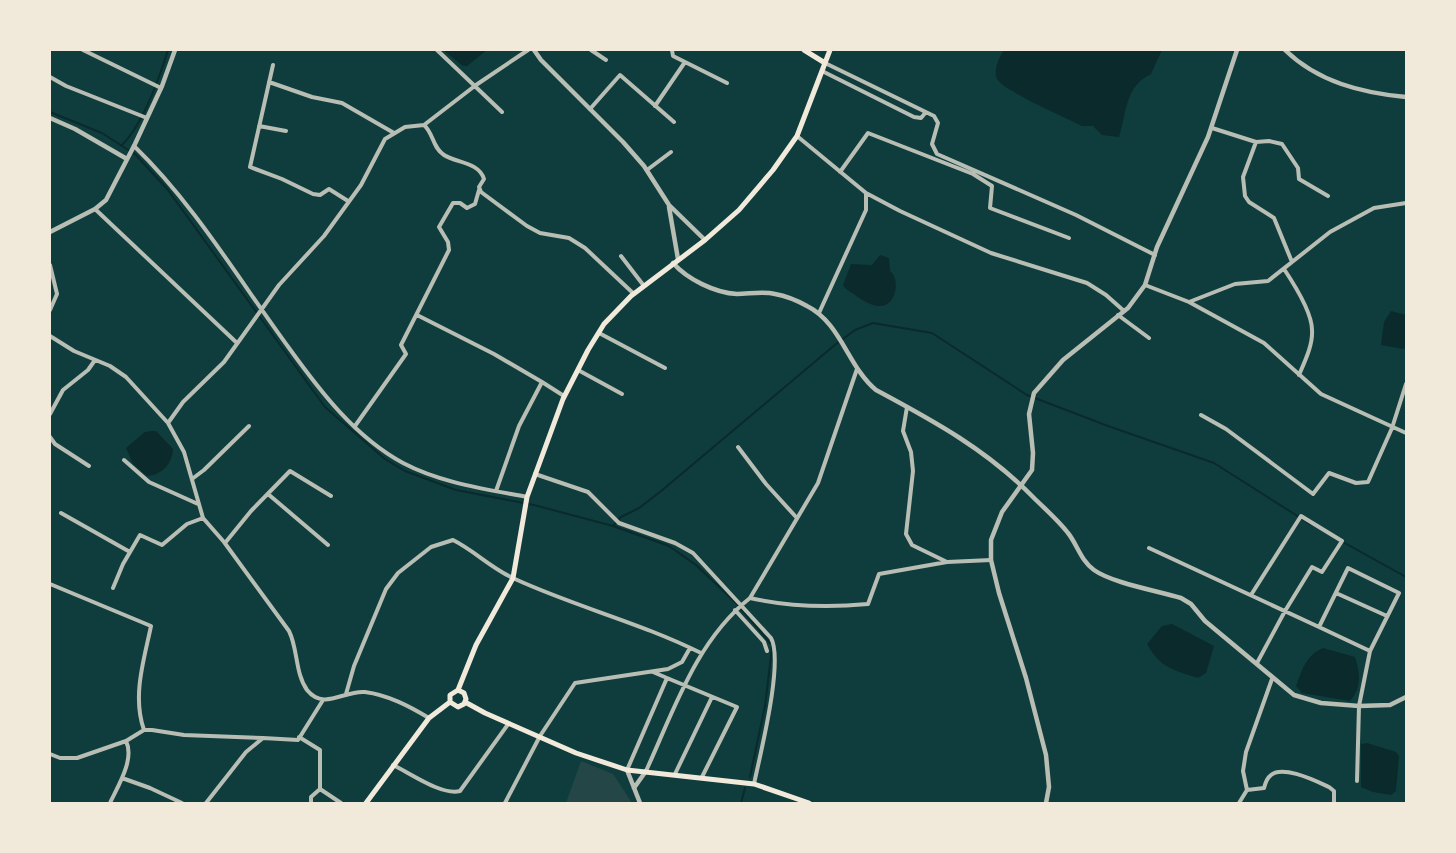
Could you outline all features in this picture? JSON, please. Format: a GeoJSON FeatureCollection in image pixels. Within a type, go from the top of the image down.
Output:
{"type":"FeatureCollection","features":[{"type":"Feature","properties":{"kind":"main road"},"geometry":{"type":"LineString","coordinates":[[804,50],[825,63]]}},
{"type":"Feature","properties":{"kind":"main road"},"geometry":{"type":"LineString","coordinates":[[366,803],[429,718],[450,702],[451,693],[458,690],[476,644],[513,578],[526,500],[535,474],[564,396],[599,333],[634,294],[705,240],[739,210],[773,170],[796,136],[830,50]]}},
{"type":"Feature","properties":{"kind":"main road"},"geometry":{"type":"LineString","coordinates":[[458,690],[464,693],[465,702]]}},
{"type":"Feature","properties":{"kind":"main road"},"geometry":{"type":"LineString","coordinates":[[450,702],[458,707],[465,702]]}},
{"type":"Feature","properties":{"kind":"main road"},"geometry":{"type":"LineString","coordinates":[[465,702],[485,714],[509,722],[576,753],[627,770],[754,784],[809,803]]}},
{"type":"Feature","properties":{"kind":"street"},"geometry":{"type":"LineString","coordinates":[[83,50],[160,88]]}},
{"type":"Feature","properties":{"kind":"street"},"geometry":{"type":"LineString","coordinates":[[50,232],[95,209],[106,200],[134,148],[175,50]]}},
{"type":"Feature","properties":{"kind":"street"},"geometry":{"type":"LineString","coordinates":[[437,50],[476,85],[502,112]]}},
{"type":"Feature","properties":{"kind":"street"},"geometry":{"type":"LineString","coordinates":[[168,423],[183,402],[219,367],[284,280],[324,236],[361,185],[385,139],[413,125],[424,126],[476,85],[528,50]]}},
{"type":"Feature","properties":{"kind":"street"},"geometry":{"type":"LineString","coordinates":[[534,50],[541,60],[623,142],[647,170],[669,205],[705,240]]}},
{"type":"Feature","properties":{"kind":"street"},"geometry":{"type":"LineString","coordinates":[[591,50],[606,60]]}},
{"type":"Feature","properties":{"kind":"street"},"geometry":{"type":"LineString","coordinates":[[672,50],[673,56],[727,83]]}},
{"type":"Feature","properties":{"kind":"street"},"geometry":{"type":"LineString","coordinates":[[1046,803],[1049,787],[1044,746],[1031,692],[991,560],[991,540],[996,524],[1032,470],[1033,462],[1028,425],[1030,402],[1034,393],[1062,360],[1124,311],[1145,285],[1155,254],[1212,128],[1237,50]]}},
{"type":"Feature","properties":{"kind":"street"},"geometry":{"type":"LineString","coordinates":[[1285,50],[1316,74],[1370,93],[1406,97]]}},
{"type":"Feature","properties":{"kind":"street"},"geometry":{"type":"LineString","coordinates":[[655,106],[685,62]]}},
{"type":"Feature","properties":{"kind":"street"},"geometry":{"type":"LineString","coordinates":[[825,63],[934,116],[938,123],[932,144],[937,154],[1076,215],[1155,254]]}},
{"type":"Feature","properties":{"kind":"street"},"geometry":{"type":"LineString","coordinates":[[273,65],[250,167],[318,196],[329,188],[348,201]]}},
{"type":"Feature","properties":{"kind":"street"},"geometry":{"type":"LineString","coordinates":[[822,71],[914,118],[921,118],[926,112]]}},
{"type":"Feature","properties":{"kind":"street"},"geometry":{"type":"LineString","coordinates":[[590,109],[620,75],[674,122]]}},
{"type":"Feature","properties":{"kind":"street"},"geometry":{"type":"LineString","coordinates":[[50,77],[66,86],[147,118]]}},
{"type":"Feature","properties":{"kind":"street"},"geometry":{"type":"LineString","coordinates":[[269,82],[312,97],[342,103],[394,133]]}},
{"type":"Feature","properties":{"kind":"street"},"geometry":{"type":"LineString","coordinates":[[50,118],[75,128],[127,159]]}},
{"type":"Feature","properties":{"kind":"street"},"geometry":{"type":"LineString","coordinates":[[258,126],[286,132]]}},
{"type":"Feature","properties":{"kind":"street"},"geometry":{"type":"LineString","coordinates":[[355,426],[406,354],[401,345],[449,250],[448,242],[440,227],[443,220],[453,203],[460,203],[467,208],[475,204],[484,179],[483,174],[476,167],[454,160],[439,152],[424,126]]}},
{"type":"Feature","properties":{"kind":"street"},"geometry":{"type":"LineString","coordinates":[[1212,128],[1256,142],[1269,141],[1282,144],[1298,168],[1299,179],[1328,196]]}},
{"type":"Feature","properties":{"kind":"street"},"geometry":{"type":"LineString","coordinates":[[840,172],[868,132],[973,174],[992,186],[990,208],[1069,238]]}},
{"type":"Feature","properties":{"kind":"street"},"geometry":{"type":"LineString","coordinates":[[796,136],[866,193],[969,244],[1087,283],[1106,295],[1124,311]]}},
{"type":"Feature","properties":{"kind":"street"},"geometry":{"type":"LineString","coordinates":[[1256,142],[1243,178],[1245,196],[1249,202],[1274,218],[1292,262]]}},
{"type":"Feature","properties":{"kind":"street"},"geometry":{"type":"LineString","coordinates":[[134,148],[175,188],[261,310],[322,392],[355,426],[391,455],[431,476],[526,500]]}},
{"type":"Feature","properties":{"kind":"street"},"geometry":{"type":"LineString","coordinates":[[647,170],[671,152]]}},
{"type":"Feature","properties":{"kind":"street"},"geometry":{"type":"LineString","coordinates":[[479,190],[527,226],[540,233],[569,238],[585,248],[634,294]]}},
{"type":"Feature","properties":{"kind":"street"},"geometry":{"type":"LineString","coordinates":[[819,312],[866,210],[866,193]]}},
{"type":"Feature","properties":{"kind":"street"},"geometry":{"type":"LineString","coordinates":[[1189,302],[1235,284],[1268,281],[1330,232],[1374,208],[1406,203]]}},
{"type":"Feature","properties":{"kind":"street"},"geometry":{"type":"LineString","coordinates":[[669,205],[678,259]]}},
{"type":"Feature","properties":{"kind":"street"},"geometry":{"type":"LineString","coordinates":[[95,209],[237,343]]}},
{"type":"Feature","properties":{"kind":"street"},"geometry":{"type":"LineString","coordinates":[[621,256],[644,286]]}},
{"type":"Feature","properties":{"kind":"street"},"geometry":{"type":"LineString","coordinates":[[673,263],[680,271],[716,290],[736,294],[776,294],[819,312],[843,343],[857,369],[876,390],[939,423],[995,463],[1021,485],[1069,533],[1082,558],[1093,570],[1106,577],[1181,598],[1191,604],[1205,621],[1294,695],[1321,702],[1359,706],[1390,705],[1406,697]]}},
{"type":"Feature","properties":{"kind":"street"},"geometry":{"type":"LineString","coordinates":[[50,265],[56,294],[50,310]]}},
{"type":"Feature","properties":{"kind":"street"},"geometry":{"type":"LineString","coordinates":[[1284,269],[1300,296],[1312,325],[1311,343],[1299,376]]}},
{"type":"Feature","properties":{"kind":"street"},"geometry":{"type":"LineString","coordinates":[[1145,285],[1189,302],[1264,343],[1321,394],[1406,433]]}},
{"type":"Feature","properties":{"kind":"street"},"geometry":{"type":"LineString","coordinates":[[417,315],[494,354],[564,396]]}},
{"type":"Feature","properties":{"kind":"street"},"geometry":{"type":"LineString","coordinates":[[1118,315],[1149,338]]}},
{"type":"Feature","properties":{"kind":"street"},"geometry":{"type":"LineString","coordinates":[[599,333],[664,368]]}},
{"type":"Feature","properties":{"kind":"street"},"geometry":{"type":"LineString","coordinates":[[50,336],[74,352],[110,366],[126,377],[168,423],[180,444],[203,518],[225,543],[289,631],[295,644],[302,680],[308,691],[323,700]]}},
{"type":"Feature","properties":{"kind":"street"},"geometry":{"type":"LineString","coordinates":[[50,414],[63,390],[88,370],[95,360]]}},
{"type":"Feature","properties":{"kind":"street"},"geometry":{"type":"LineString","coordinates":[[634,788],[646,771],[701,653],[735,610],[750,598],[796,517],[818,483],[857,369]]}},
{"type":"Feature","properties":{"kind":"street"},"geometry":{"type":"LineString","coordinates":[[578,370],[622,394]]}},
{"type":"Feature","properties":{"kind":"street"},"geometry":{"type":"LineString","coordinates":[[496,491],[519,426],[542,382]]}},
{"type":"Feature","properties":{"kind":"street"},"geometry":{"type":"LineString","coordinates":[[1201,415],[1226,429],[1313,494],[1329,473],[1356,483],[1368,482],[1392,428],[1406,384]]}},
{"type":"Feature","properties":{"kind":"street"},"geometry":{"type":"LineString","coordinates":[[907,407],[903,432],[911,452],[913,471],[906,534],[912,545],[947,562]]}},
{"type":"Feature","properties":{"kind":"street"},"geometry":{"type":"LineString","coordinates":[[192,479],[204,470],[249,426]]}},
{"type":"Feature","properties":{"kind":"street"},"geometry":{"type":"LineString","coordinates":[[50,437],[55,444],[89,466]]}},
{"type":"Feature","properties":{"kind":"street"},"geometry":{"type":"LineString","coordinates":[[738,447],[766,484],[796,517]]}},
{"type":"Feature","properties":{"kind":"street"},"geometry":{"type":"LineString","coordinates":[[124,460],[149,482],[198,504]]}},
{"type":"Feature","properties":{"kind":"street"},"geometry":{"type":"LineString","coordinates":[[225,543],[290,471],[331,496]]}},
{"type":"Feature","properties":{"kind":"street"},"geometry":{"type":"LineString","coordinates":[[535,474],[588,492],[619,523],[675,543],[693,553],[742,604],[771,638],[775,649],[770,699],[754,784]]}},
{"type":"Feature","properties":{"kind":"street"},"geometry":{"type":"LineString","coordinates":[[268,494],[328,545]]}},
{"type":"Feature","properties":{"kind":"street"},"geometry":{"type":"LineString","coordinates":[[61,513],[130,552]]}},
{"type":"Feature","properties":{"kind":"street"},"geometry":{"type":"LineString","coordinates":[[1251,595],[1301,516],[1342,541],[1322,572],[1312,567],[1285,610],[1257,664]]}},
{"type":"Feature","properties":{"kind":"street"},"geometry":{"type":"LineString","coordinates":[[113,588],[140,535],[162,545],[187,524],[203,518]]}},
{"type":"Feature","properties":{"kind":"street"},"geometry":{"type":"LineString","coordinates":[[346,694],[354,666],[386,589],[398,573],[431,547],[453,540],[513,578],[609,617],[646,628],[701,653]]}},
{"type":"Feature","properties":{"kind":"street"},"geometry":{"type":"LineString","coordinates":[[1149,548],[1370,651]]}},
{"type":"Feature","properties":{"kind":"street"},"geometry":{"type":"LineString","coordinates":[[750,598],[776,604],[827,608],[868,604],[879,574],[947,562],[991,560]]}},
{"type":"Feature","properties":{"kind":"street"},"geometry":{"type":"LineString","coordinates":[[1319,626],[1348,568],[1399,593],[1370,651],[1359,706],[1357,782]]}},
{"type":"Feature","properties":{"kind":"street"},"geometry":{"type":"LineString","coordinates":[[50,584],[151,626],[139,688],[138,706],[144,730]]}},
{"type":"Feature","properties":{"kind":"street"},"geometry":{"type":"LineString","coordinates":[[1336,593],[1387,616]]}},
{"type":"Feature","properties":{"kind":"street"},"geometry":{"type":"LineString","coordinates":[[735,610],[764,642],[768,651]]}},
{"type":"Feature","properties":{"kind":"street"},"geometry":{"type":"LineString","coordinates":[[505,803],[540,736],[575,683],[668,669],[682,662],[690,648]]}},
{"type":"Feature","properties":{"kind":"street"},"geometry":{"type":"LineString","coordinates":[[651,671],[736,707],[702,777]]}},
{"type":"Feature","properties":{"kind":"street"},"geometry":{"type":"LineString","coordinates":[[640,803],[627,770],[667,678]]}},
{"type":"Feature","properties":{"kind":"street"},"geometry":{"type":"LineString","coordinates":[[1239,803],[1247,790],[1243,771],[1246,752],[1272,678]]}},
{"type":"Feature","properties":{"kind":"street"},"geometry":{"type":"LineString","coordinates":[[50,754],[60,758],[76,758],[126,741],[144,730],[184,735],[298,740],[323,700],[364,692],[407,705],[429,718]]}},
{"type":"Feature","properties":{"kind":"street"},"geometry":{"type":"LineString","coordinates":[[675,774],[712,697]]}},
{"type":"Feature","properties":{"kind":"street"},"geometry":{"type":"LineString","coordinates":[[393,765],[440,790],[453,793],[460,791],[509,722]]}},
{"type":"Feature","properties":{"kind":"street"},"geometry":{"type":"LineString","coordinates":[[206,803],[246,752],[263,738]]}},
{"type":"Feature","properties":{"kind":"street"},"geometry":{"type":"LineString","coordinates":[[299,738],[320,750],[320,789],[311,797],[311,803]]}},
{"type":"Feature","properties":{"kind":"street"},"geometry":{"type":"LineString","coordinates":[[110,803],[122,778],[130,748],[126,741]]}},
{"type":"Feature","properties":{"kind":"street"},"geometry":{"type":"LineString","coordinates":[[1247,790],[1264,788],[1269,776],[1276,772],[1292,772],[1329,787],[1334,791],[1334,803]]}},
{"type":"Feature","properties":{"kind":"street"},"geometry":{"type":"LineString","coordinates":[[122,778],[165,794],[182,803]]}},
{"type":"Feature","properties":{"kind":"street"},"geometry":{"type":"LineString","coordinates":[[320,789],[341,803]]}},
{"type":"Feature","properties":{"kind":"shaded area"},"geometry":{"type":"Polygon","coordinates":[[[443,50],[487,50],[467,66],[463,66],[443,50]]]}},
{"type":"Feature","properties":{"kind":"shaded area"},"geometry":{"type":"Polygon","coordinates":[[[1004,50],[1162,50],[1151,74],[1136,85],[1128,101],[1119,137],[1102,135],[1093,126],[1082,126],[1023,97],[1002,84],[997,79],[996,68],[1004,50]]]}},
{"type":"Feature","properties":{"kind":"shaded area"},"geometry":{"type":"Polygon","coordinates":[[[880,255],[889,258],[890,271],[896,286],[893,297],[889,302],[879,306],[861,299],[843,285],[851,264],[872,265],[880,255]]]}},
{"type":"Feature","properties":{"kind":"shaded area"},"geometry":{"type":"Polygon","coordinates":[[[1391,311],[1406,315],[1406,348],[1381,345],[1384,322],[1391,311]]]}},
{"type":"Feature","properties":{"kind":"shaded area"},"geometry":{"type":"Polygon","coordinates":[[[156,431],[173,449],[171,459],[162,471],[147,476],[133,464],[126,448],[145,432],[156,431]]]}},
{"type":"Feature","properties":{"kind":"shaded area"},"geometry":{"type":"Polygon","coordinates":[[[1172,624],[1214,646],[1206,673],[1198,678],[1168,667],[1157,658],[1147,644],[1162,626],[1172,624]]]}},
{"type":"Feature","properties":{"kind":"shaded area"},"geometry":{"type":"Polygon","coordinates":[[[1323,648],[1355,657],[1359,680],[1357,691],[1350,701],[1302,693],[1296,686],[1309,659],[1323,648]]]}},
{"type":"Feature","properties":{"kind":"shaded area"},"geometry":{"type":"Polygon","coordinates":[[[1367,743],[1396,752],[1399,756],[1396,791],[1391,795],[1373,792],[1361,787],[1361,744],[1367,743]]]}},
{"type":"Feature","properties":{"kind":"shaded area"},"geometry":{"type":"Polygon","coordinates":[[[581,761],[613,774],[632,803],[566,803],[581,761]]]}},
{"type":"Feature","properties":{"kind":"waterway"},"geometry":{"type":"LineString","coordinates":[[122,145],[144,113],[168,50]]}},
{"type":"Feature","properties":{"kind":"waterway"},"geometry":{"type":"LineString","coordinates":[[50,112],[102,133],[136,155],[168,190],[325,407],[385,459],[405,471],[456,490],[534,505],[613,526],[669,546],[696,565],[737,604],[770,643]]}},
{"type":"Feature","properties":{"kind":"waterway"},"geometry":{"type":"LineString","coordinates":[[613,526],[621,517],[639,508],[660,492],[836,344],[855,330],[873,323],[932,333],[1027,395],[1214,463],[1310,524]]}},
{"type":"Feature","properties":{"kind":"waterway"},"geometry":{"type":"LineString","coordinates":[[1343,542],[1406,577]]}},
{"type":"Feature","properties":{"kind":"waterway"},"geometry":{"type":"LineString","coordinates":[[750,777],[765,706],[772,647]]}},
{"type":"Feature","properties":{"kind":"waterway"},"geometry":{"type":"LineString","coordinates":[[741,803],[745,788]]}}]}
